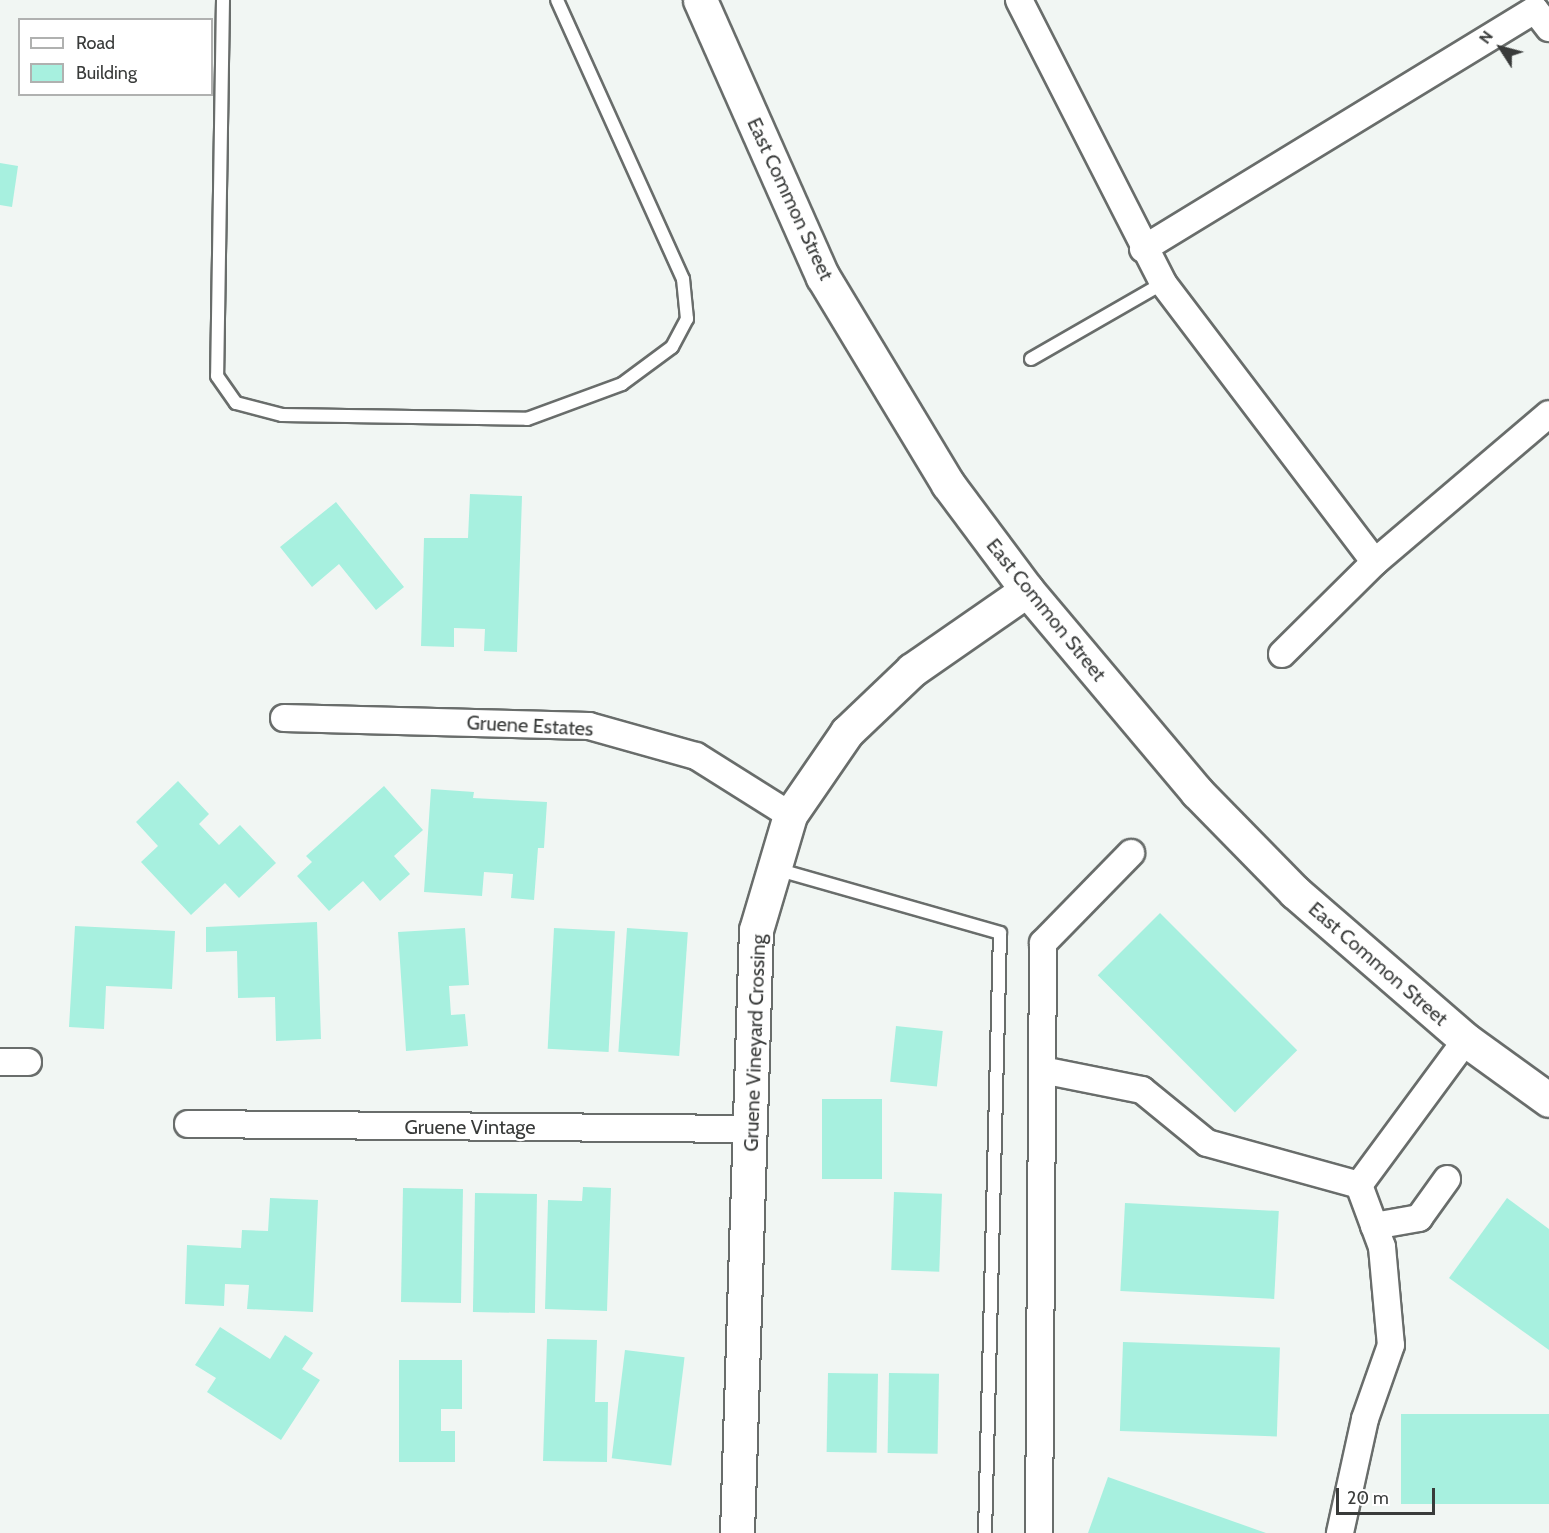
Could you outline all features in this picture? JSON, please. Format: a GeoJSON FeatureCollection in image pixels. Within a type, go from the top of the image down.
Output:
{"type":"FeatureCollection","features":[{"type":"Feature","properties":{"kind":"main road","name":"East Common Street"},"geometry":{"type":"LineString","coordinates":[[700,0],[823,277],[948,484],[1027,590],[1197,792],[1295,892],[1466,1040],[1549,1100]]}},
{"type":"Feature","properties":{"kind":"main road","name":"Gruene Vineyard Crossing"},"geometry":{"type":"LineString","coordinates":[[737,1533],[752,1129],[756,930],[790,815],[847,732],[912,670],[1027,590]]}},
{"type":"Feature","properties":{"kind":"street"},"geometry":{"type":"LineString","coordinates":[[1019,0],[1162,283],[1375,562]]}},
{"type":"Feature","properties":{"kind":"street"},"geometry":{"type":"LineString","coordinates":[[1143,249],[1540,10]]}},
{"type":"Feature","properties":{"kind":"street"},"geometry":{"type":"LineString","coordinates":[[1282,654],[1375,562],[1549,414]]}},
{"type":"Feature","properties":{"kind":"street","name":"Gruene Estates"},"geometry":{"type":"LineString","coordinates":[[284,718],[589,726],[696,756],[790,815]]}},
{"type":"Feature","properties":{"kind":"street"},"geometry":{"type":"LineString","coordinates":[[1040,1533],[1043,943],[1131,853]]}},
{"type":"Feature","properties":{"kind":"street"},"geometry":{"type":"LineString","coordinates":[[1359,1185],[1466,1040]]}},
{"type":"Feature","properties":{"kind":"street"},"geometry":{"type":"LineString","coordinates":[[0,1062],[28,1062]]}},
{"type":"Feature","properties":{"kind":"street"},"geometry":{"type":"LineString","coordinates":[[1042,1070],[1142,1090],[1207,1143],[1359,1185]]}},
{"type":"Feature","properties":{"kind":"street","name":"Gruene Vintage"},"geometry":{"type":"LineString","coordinates":[[188,1124],[752,1129]]}},
{"type":"Feature","properties":{"kind":"street"},"geometry":{"type":"LineString","coordinates":[[1374,1226],[1419,1218],[1447,1179]]}},
{"type":"Feature","properties":{"kind":"street"},"geometry":{"type":"LineString","coordinates":[[1340,1533],[1365,1419],[1391,1346],[1382,1247],[1359,1185]]}},
{"type":"Feature","properties":{"kind":"lane"},"geometry":{"type":"LineString","coordinates":[[223,0],[217,376],[236,404],[282,415],[527,419],[622,384],[672,347],[687,319],[682,279],[557,0]]}},
{"type":"Feature","properties":{"kind":"lane"},"geometry":{"type":"LineString","coordinates":[[1031,359],[1162,283]]}},
{"type":"Feature","properties":{"kind":"lane"},"geometry":{"type":"LineString","coordinates":[[775,869],[1000,933],[986,1533]]}},
{"type":"Feature","properties":{"kind":"building"},"geometry":{"type":"Polygon","coordinates":[[[0,163],[18,166],[12,207],[0,205],[0,163]]]}},
{"type":"Feature","properties":{"kind":"building"},"geometry":{"type":"Polygon","coordinates":[[[470,494],[522,496],[517,652],[484,651],[485,629],[454,628],[454,647],[421,646],[424,538],[468,538],[470,494]]]}},
{"type":"Feature","properties":{"kind":"building"},"geometry":{"type":"Polygon","coordinates":[[[336,502],[404,587],[376,610],[339,564],[312,587],[280,547],[336,502]]]}},
{"type":"Feature","properties":{"kind":"building"},"geometry":{"type":"Polygon","coordinates":[[[178,781],[209,814],[199,824],[219,845],[240,825],[276,863],[239,898],[225,883],[191,915],[141,862],[158,846],[136,822],[178,781]]]}},
{"type":"Feature","properties":{"kind":"building"},"geometry":{"type":"Polygon","coordinates":[[[384,786],[423,830],[394,856],[410,874],[380,901],[363,881],[329,911],[297,876],[312,862],[306,856],[384,786]]]}},
{"type":"Feature","properties":{"kind":"building"},"geometry":{"type":"Polygon","coordinates":[[[431,789],[474,792],[473,798],[547,802],[544,848],[538,848],[534,900],[511,898],[513,874],[484,872],[482,896],[424,892],[431,789]]]}},
{"type":"Feature","properties":{"kind":"building"},"geometry":{"type":"Polygon","coordinates":[[[1160,913],[1297,1050],[1235,1112],[1098,975],[1160,913]]]}},
{"type":"Feature","properties":{"kind":"building"},"geometry":{"type":"Polygon","coordinates":[[[317,922],[321,1039],[276,1041],[275,997],[238,998],[237,951],[206,952],[206,927],[317,922]]]}},
{"type":"Feature","properties":{"kind":"building"},"geometry":{"type":"Polygon","coordinates":[[[75,926],[175,931],[172,989],[106,986],[104,1029],[69,1027],[75,926]]]}},
{"type":"Feature","properties":{"kind":"building"},"geometry":{"type":"Polygon","coordinates":[[[465,928],[469,985],[449,986],[451,1015],[465,1014],[468,1046],[406,1051],[398,932],[465,928]]]}},
{"type":"Feature","properties":{"kind":"building"},"geometry":{"type":"Polygon","coordinates":[[[554,928],[615,931],[609,1052],[548,1049],[554,928]]]}},
{"type":"Feature","properties":{"kind":"building"},"geometry":{"type":"Polygon","coordinates":[[[627,928],[688,932],[679,1056],[618,1052],[627,928]]]}},
{"type":"Feature","properties":{"kind":"building"},"geometry":{"type":"Polygon","coordinates":[[[896,1026],[943,1031],[937,1087],[890,1082],[896,1026]]]}},
{"type":"Feature","properties":{"kind":"building"},"geometry":{"type":"Polygon","coordinates":[[[822,1099],[882,1099],[882,1179],[822,1179],[822,1099]]]}},
{"type":"Feature","properties":{"kind":"building"},"geometry":{"type":"Polygon","coordinates":[[[583,1187],[611,1188],[607,1311],[545,1309],[548,1200],[582,1201],[583,1187]]]}},
{"type":"Feature","properties":{"kind":"building"},"geometry":{"type":"Polygon","coordinates":[[[403,1188],[463,1189],[461,1303],[401,1302],[403,1188]]]}},
{"type":"Feature","properties":{"kind":"building"},"geometry":{"type":"Polygon","coordinates":[[[894,1192],[942,1194],[939,1272],[891,1270],[894,1192]]]}},
{"type":"Feature","properties":{"kind":"building"},"geometry":{"type":"Polygon","coordinates":[[[475,1193],[537,1194],[535,1313],[473,1312],[475,1193]]]}},
{"type":"Feature","properties":{"kind":"building"},"geometry":{"type":"Polygon","coordinates":[[[270,1198],[318,1200],[313,1312],[247,1309],[249,1285],[225,1284],[224,1306],[185,1304],[187,1245],[241,1248],[242,1230],[268,1231],[270,1198]]]}},
{"type":"Feature","properties":{"kind":"building"},"geometry":{"type":"Polygon","coordinates":[[[1507,1198],[1549,1229],[1549,1350],[1449,1278],[1507,1198]]]}},
{"type":"Feature","properties":{"kind":"building"},"geometry":{"type":"Polygon","coordinates":[[[1125,1203],[1279,1211],[1274,1299],[1120,1291],[1125,1203]]]}},
{"type":"Feature","properties":{"kind":"building"},"geometry":{"type":"Polygon","coordinates":[[[220,1327],[270,1359],[285,1335],[313,1353],[302,1369],[320,1380],[281,1440],[207,1392],[216,1378],[195,1365],[220,1327]]]}},
{"type":"Feature","properties":{"kind":"building"},"geometry":{"type":"Polygon","coordinates":[[[547,1339],[597,1340],[595,1402],[608,1402],[607,1462],[543,1461],[547,1339]]]}},
{"type":"Feature","properties":{"kind":"building"},"geometry":{"type":"Polygon","coordinates":[[[1123,1342],[1280,1347],[1277,1436],[1120,1431],[1123,1342]]]}},
{"type":"Feature","properties":{"kind":"building"},"geometry":{"type":"Polygon","coordinates":[[[625,1350],[685,1357],[671,1465],[612,1458],[625,1350]]]}},
{"type":"Feature","properties":{"kind":"building"},"geometry":{"type":"Polygon","coordinates":[[[399,1360],[462,1360],[462,1409],[441,1409],[441,1431],[455,1431],[455,1462],[399,1462],[399,1360]]]}},
{"type":"Feature","properties":{"kind":"building"},"geometry":{"type":"Polygon","coordinates":[[[828,1373],[878,1374],[877,1453],[827,1452],[828,1373]]]}},
{"type":"Feature","properties":{"kind":"building"},"geometry":{"type":"Polygon","coordinates":[[[889,1373],[939,1374],[938,1454],[888,1453],[889,1373]]]}},
{"type":"Feature","properties":{"kind":"building"},"geometry":{"type":"Polygon","coordinates":[[[1401,1414],[1549,1414],[1549,1504],[1401,1504],[1401,1414]]]}},
{"type":"Feature","properties":{"kind":"building"},"geometry":{"type":"Polygon","coordinates":[[[1108,1477],[1266,1533],[1088,1533],[1108,1477]]]}}]}
